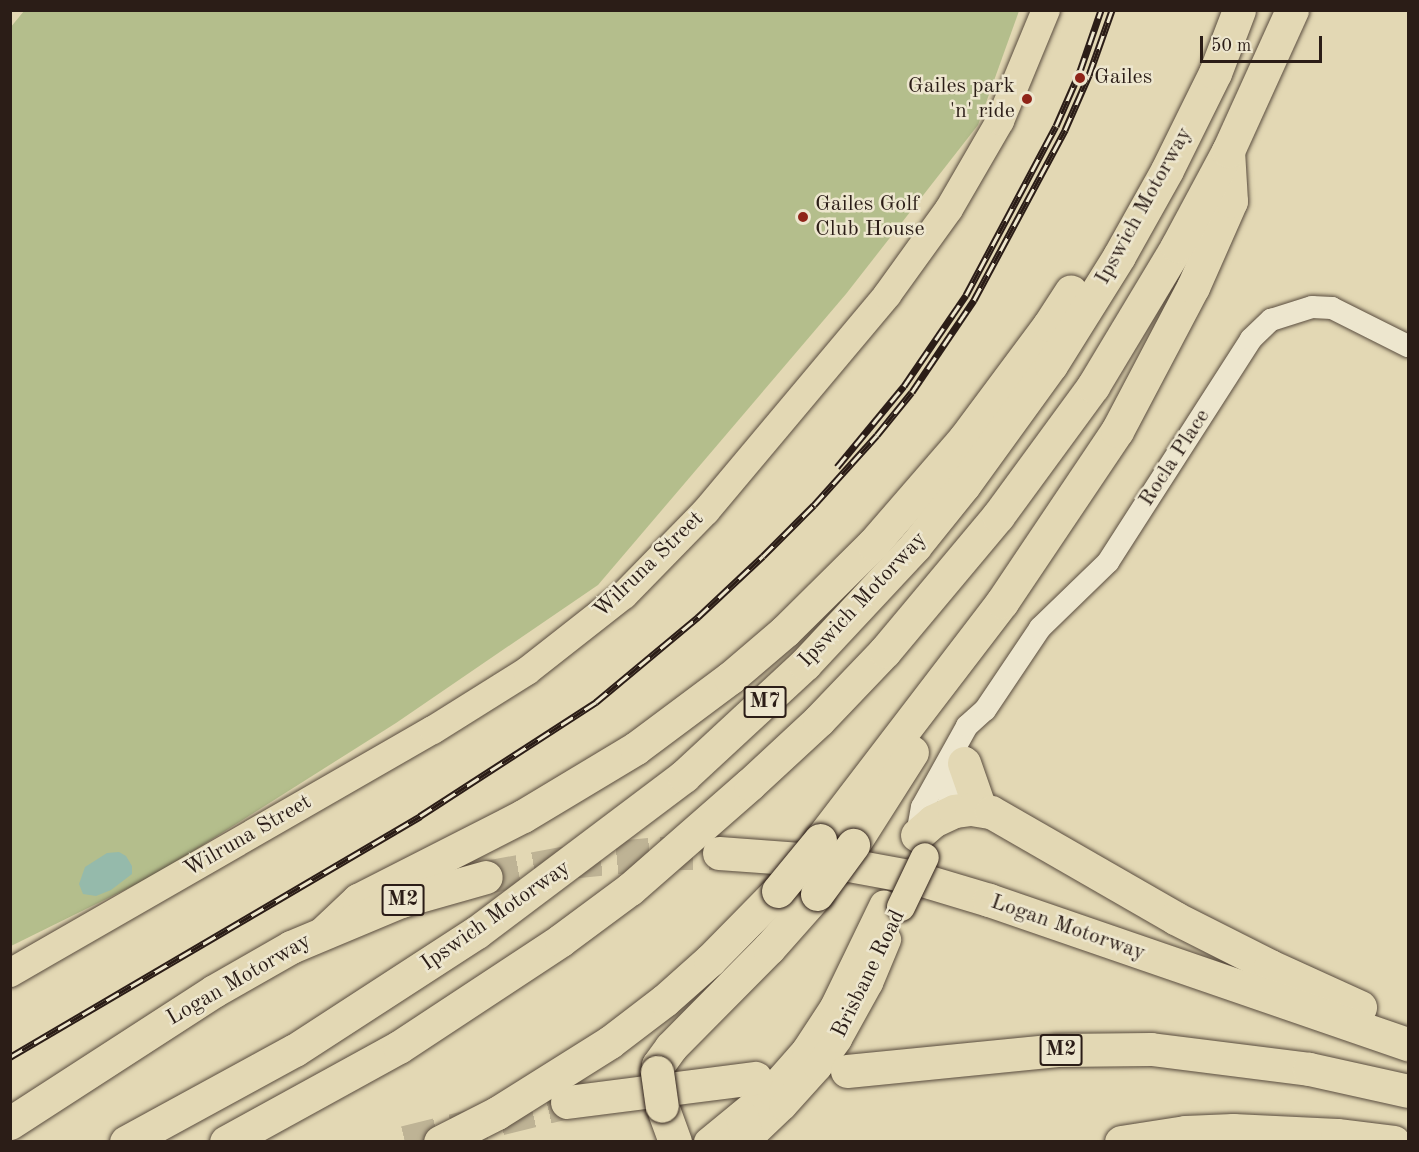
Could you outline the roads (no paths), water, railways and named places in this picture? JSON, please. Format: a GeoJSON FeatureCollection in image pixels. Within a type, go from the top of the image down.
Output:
{"type":"FeatureCollection","features":[{"type":"Feature","properties":{"kind":"highway","name":"Ipswich Motorway"},"geometry":{"type":"LineString","coordinates":[[126,1142],[295,1050],[486,926],[684,776],[805,664],[922,537],[985,457],[1052,364],[1119,256],[1167,170],[1215,73],[1239,10]]}},
{"type":"Feature","properties":{"kind":"highway","name":"Ipswich Motorway"},"geometry":{"type":"LineString","coordinates":[[226,1142],[399,1047],[561,940],[630,889],[688,840],[819,720],[885,651],[998,516],[1093,386],[1172,255],[1228,151],[1292,10]]}},
{"type":"Feature","properties":{"kind":"highway"},"geometry":{"type":"LineString","coordinates":[[324,932],[358,900],[523,816],[636,748],[730,678],[831,588],[908,505],[964,439],[1017,369],[1049,325],[1096,252],[1183,92],[1215,73]]}},
{"type":"Feature","properties":{"kind":"highway"},"geometry":{"type":"LineString","coordinates":[[440,1142],[507,1107],[609,1042],[665,1000],[710,960],[778,891],[820,840],[945,678],[1083,483],[1117,431],[1157,358],[1231,201],[1228,151]]}},
{"type":"Feature","properties":{"kind":"highway"},"geometry":{"type":"LineString","coordinates":[[675,1142],[662,1106],[658,1065],[670,1047],[760,956],[817,894],[853,845],[936,716],[945,678]]}},
{"type":"Feature","properties":{"kind":"highway"},"geometry":{"type":"LineString","coordinates":[[964,763],[980,809]]}},
{"type":"Feature","properties":{"kind":"highway"},"geometry":{"type":"LineString","coordinates":[[917,848],[944,815],[962,809],[980,809],[1001,817],[1225,944],[1312,986],[1408,1028]]}},
{"type":"Feature","properties":{"kind":"highway","name":"Logan Motorway"},"geometry":{"type":"LineString","coordinates":[[719,853],[827,861],[909,876],[1041,918],[1408,1044]]}},
{"type":"Feature","properties":{"kind":"highway","name":"Logan Motorway"},"geometry":{"type":"LineString","coordinates":[[10,1123],[214,991],[324,932],[401,901],[486,877]]}},
{"type":"Feature","properties":{"kind":"highway","name":"M2"},"geometry":{"type":"LineString","coordinates":[[847,1071],[1057,1050],[1151,1049],[1309,1069],[1408,1091]]}},
{"type":"Feature","properties":{"kind":"highway"},"geometry":{"type":"LineString","coordinates":[[567,1102],[755,1078]]}},
{"type":"Feature","properties":{"kind":"highway"},"geometry":{"type":"LineString","coordinates":[[1121,1142],[1185,1132],[1233,1130],[1337,1135],[1394,1142]]}},
{"type":"Feature","properties":{"kind":"main road","name":"Wilruna Street"},"geometry":{"type":"LineString","coordinates":[[10,974],[433,730],[527,671],[624,595],[706,511],[899,278],[949,209],[1000,121],[1047,10]]}},
{"type":"Feature","properties":{"kind":"main road","name":"Brisbane Road"},"geometry":{"type":"LineString","coordinates":[[708,1142],[746,1135],[822,1027],[893,906],[917,848]]}},
{"type":"Feature","properties":{"kind":"street","name":"Rocla Place"},"geometry":{"type":"LineString","coordinates":[[944,815],[985,710],[1040,628],[1108,562],[1251,339],[1271,320],[1312,307],[1332,308],[1408,346]]}},
{"type":"Feature","properties":{"kind":"street","name":"Rocla Place"},"geometry":{"type":"LineString","coordinates":[[917,848],[922,807],[968,726],[985,710]]}},
{"type":"Feature","properties":{"kind":"tunnel"},"geometry":{"type":"LineString","coordinates":[[486,877],[568,862],[660,853],[719,853]]}},
{"type":"Feature","properties":{"kind":"tunnel"},"geometry":{"type":"LineString","coordinates":[[405,1142],[567,1102]]}},
{"type":"Feature","properties":{"kind":"railway"},"geometry":{"type":"LineString","coordinates":[[837,467],[904,386],[966,295],[1056,126],[1080,71],[1101,10]]}},
{"type":"Feature","properties":{"kind":"railway"},"geometry":{"type":"LineString","coordinates":[[10,1057],[420,816],[596,702],[698,617],[763,556],[814,505],[877,435],[912,392],[974,300],[1065,130],[1089,75],[1112,10]]}},
{"type":"Feature","properties":{"kind":"place","name":"Gailes"},"geometry":{"type":"Point","coordinates":[1080,78]}},
{"type":"Feature","properties":{"kind":"place","name":"Gailes park 'n' ride"},"geometry":{"type":"Point","coordinates":[1027,99]}},
{"type":"Feature","properties":{"kind":"place","name":"Gailes Golf Club House"},"geometry":{"type":"Point","coordinates":[803,217]}}]}
